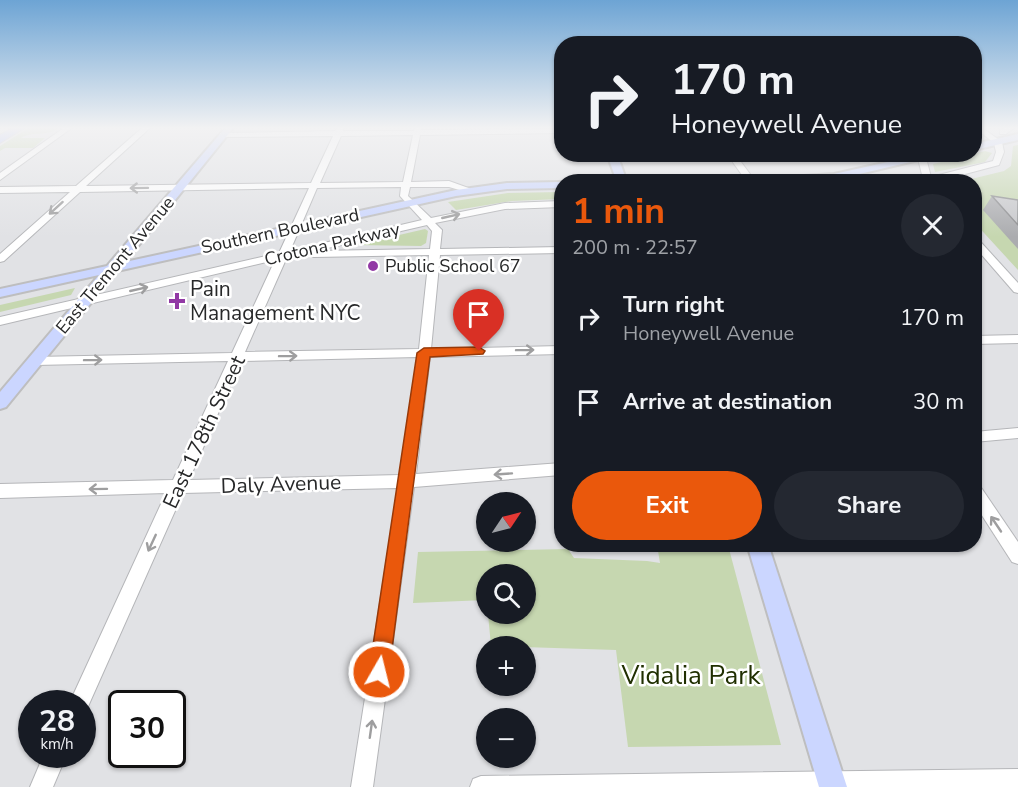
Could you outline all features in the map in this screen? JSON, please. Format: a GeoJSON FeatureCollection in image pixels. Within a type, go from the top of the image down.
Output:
{"type":"FeatureCollection","features":[{"type":"Feature","properties":{"kind":"main road","name":"East Tremont Avenue"},"geometry":{"type":"LineString","coordinates":[[0,403],[199,164]]}},
{"type":"Feature","properties":{"kind":"main road"},"geometry":{"type":"LineString","coordinates":[[847,174],[890,164]]}},
{"type":"Feature","properties":{"kind":"main road","name":"Southern Boulevard"},"geometry":{"type":"LineString","coordinates":[[0,293],[470,190],[507,186],[554,185]]}},
{"type":"Feature","properties":{"kind":"main road"},"geometry":{"type":"LineString","coordinates":[[760,552],[832,784]]}},
{"type":"Feature","properties":{"kind":"street"},"geometry":{"type":"LineString","coordinates":[[0,177],[18,164]]}},
{"type":"Feature","properties":{"kind":"street"},"geometry":{"type":"LineString","coordinates":[[0,259],[106,164]]}},
{"type":"Feature","properties":{"kind":"street","name":"East 178th Street"},"geometry":{"type":"LineString","coordinates":[[85,690],[285,255],[323,164]]}},
{"type":"Feature","properties":{"kind":"street"},"geometry":{"type":"LineString","coordinates":[[363,787],[407,481],[437,230],[405,196],[410,164]]}},
{"type":"Feature","properties":{"kind":"street"},"geometry":{"type":"LineString","coordinates":[[954,174],[993,164]]}},
{"type":"Feature","properties":{"kind":"street"},"geometry":{"type":"LineString","coordinates":[[0,190],[406,184],[452,184],[470,190]]}},
{"type":"Feature","properties":{"kind":"street","name":"Crotona Parkway"},"geometry":{"type":"LineString","coordinates":[[0,321],[495,207],[554,204]]}},
{"type":"Feature","properties":{"kind":"street"},"geometry":{"type":"LineString","coordinates":[[285,255],[554,250]]}},
{"type":"Feature","properties":{"kind":"street"},"geometry":{"type":"LineString","coordinates":[[982,250],[1018,290]]}},
{"type":"Feature","properties":{"kind":"street"},"geometry":{"type":"LineString","coordinates":[[982,340],[1018,339]]}},
{"type":"Feature","properties":{"kind":"street"},"geometry":{"type":"LineString","coordinates":[[35,361],[554,350]]}},
{"type":"Feature","properties":{"kind":"street"},"geometry":{"type":"LineString","coordinates":[[982,436],[1018,433]]}},
{"type":"Feature","properties":{"kind":"street","name":"Daly Avenue"},"geometry":{"type":"LineString","coordinates":[[0,491],[407,481],[554,470]]}},
{"type":"Feature","properties":{"kind":"street"},"geometry":{"type":"LineString","coordinates":[[982,503],[1018,556]]}},
{"type":"Feature","properties":{"kind":"street"},"geometry":{"type":"LineString","coordinates":[[41,787],[50,768]]}},
{"type":"Feature","properties":{"kind":"street"},"geometry":{"type":"LineString","coordinates":[[481,787],[1018,780]]}},
{"type":"Feature","properties":{"kind":"green space"},"geometry":{"type":"Polygon","coordinates":[[[934,164],[976,164],[935,172],[934,164]]]}},
{"type":"Feature","properties":{"kind":"green space"},"geometry":{"type":"Polygon","coordinates":[[[1011,164],[1018,164],[1018,270],[982,231],[982,176],[1004,171],[1011,164]]]}},
{"type":"Feature","properties":{"kind":"green space"},"geometry":{"type":"Polygon","coordinates":[[[554,192],[554,199],[512,201],[456,210],[448,202],[508,193],[554,192]]]}},
{"type":"Feature","properties":{"kind":"green space"},"geometry":{"type":"Polygon","coordinates":[[[425,229],[428,231],[426,243],[421,246],[356,245],[425,229]]]}},
{"type":"Feature","properties":{"kind":"green space"},"geometry":{"type":"Polygon","coordinates":[[[75,288],[71,295],[0,312],[0,305],[75,288]]]}},
{"type":"Feature","properties":{"kind":"green space","name":"Vidalia Park"},"geometry":{"type":"Polygon","coordinates":[[[554,549],[554,552],[570,552],[574,558],[660,563],[658,552],[730,552],[781,745],[628,747],[616,650],[536,647],[536,636],[490,636],[489,624],[536,624],[536,564],[476,564],[476,600],[413,603],[418,552],[536,552],[536,550],[554,549]]]}},
{"type":"Feature","properties":{"kind":"building"},"geometry":{"type":"Polygon","coordinates":[[[992,196],[1018,200],[1018,225],[992,196]]]}},
{"type":"Feature","properties":{"kind":"place","name":"Public School 67"},"geometry":{"type":"Point","coordinates":[373,266]}},
{"type":"Feature","properties":{"kind":"place","name":"Pain Management NYC"},"geometry":{"type":"Point","coordinates":[177,301]}},
{"type":"Feature","properties":{"kind":"route"},"geometry":{"type":"LineString","coordinates":[[379,672],[424,353],[479,351]]}}]}
